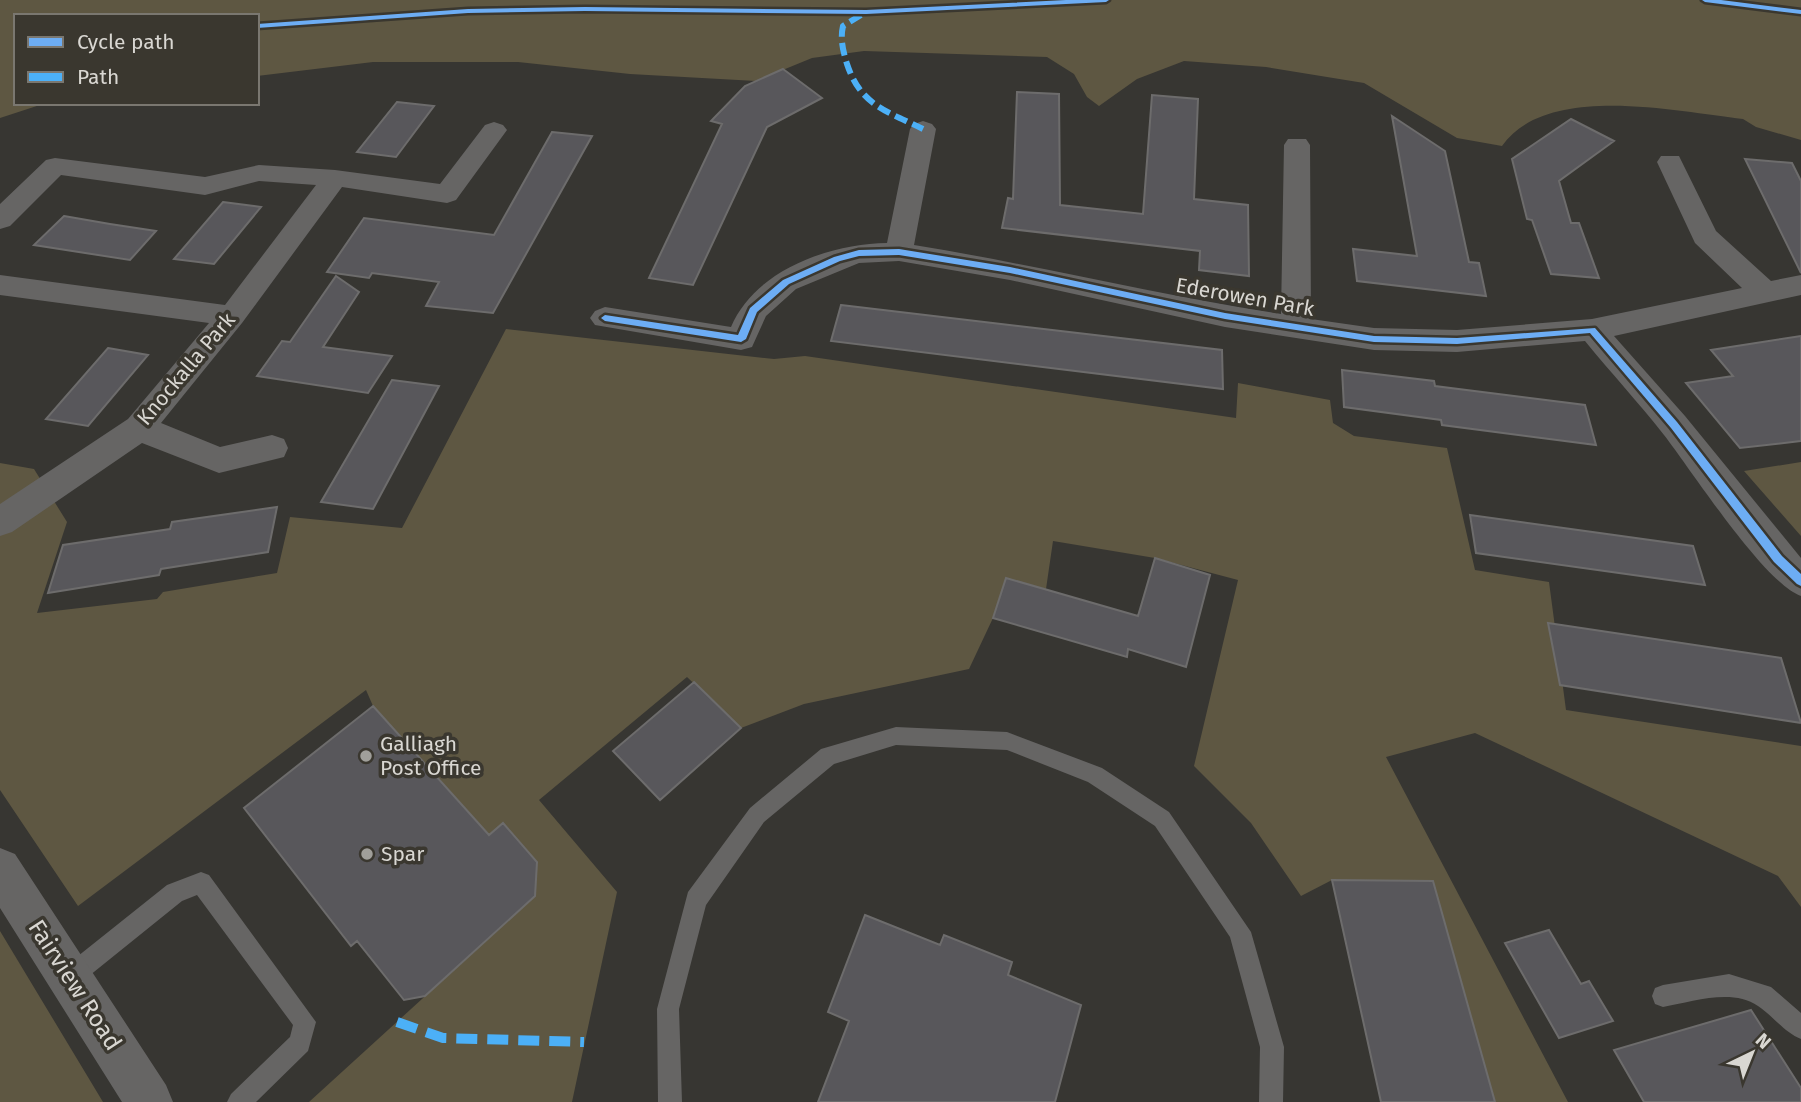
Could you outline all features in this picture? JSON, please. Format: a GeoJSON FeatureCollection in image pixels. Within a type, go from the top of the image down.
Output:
{"type":"FeatureCollection","features":[{"type":"Feature","properties":{"kind":"street"},"geometry":{"type":"LineString","coordinates":[[0,220],[55,166],[205,186],[259,173],[335,178],[447,194],[494,130]]}},
{"type":"Feature","properties":{"kind":"street"},"geometry":{"type":"LineString","coordinates":[[899,252],[923,130]]}},
{"type":"Feature","properties":{"kind":"street"},"geometry":{"type":"LineString","coordinates":[[1296,327],[1297,145]]}},
{"type":"Feature","properties":{"kind":"street"},"geometry":{"type":"LineString","coordinates":[[1670,162],[1705,236],[1764,292]]}},
{"type":"Feature","properties":{"kind":"street","name":"Knockalla Park"},"geometry":{"type":"LineString","coordinates":[[0,522],[139,428],[232,316],[335,178]]}},
{"type":"Feature","properties":{"kind":"street","name":"Ederowen Park"},"geometry":{"type":"LineString","coordinates":[[605,318],[741,339],[753,310],[786,282],[837,258],[859,253],[899,252],[1010,270],[1225,316],[1374,339],[1457,341],[1592,330],[1801,285]]}},
{"type":"Feature","properties":{"kind":"street"},"geometry":{"type":"LineString","coordinates":[[0,285],[232,316]]}},
{"type":"Feature","properties":{"kind":"street"},"geometry":{"type":"LineString","coordinates":[[1592,330],[1674,425],[1778,559],[1801,581]]}},
{"type":"Feature","properties":{"kind":"street"},"geometry":{"type":"LineString","coordinates":[[139,428],[219,460],[272,448]]}},
{"type":"Feature","properties":{"kind":"street","name":"Fairview Road"},"geometry":{"type":"LineString","coordinates":[[0,869],[71,976],[149,1102]]}},
{"type":"Feature","properties":{"kind":"lane"},"geometry":{"type":"LineString","coordinates":[[670,1102],[668,1009],[696,900],[757,815],[828,756],[895,736],[1007,741],[1095,775],[1162,819],[1240,932],[1272,1047],[1271,1102]]}},
{"type":"Feature","properties":{"kind":"lane"},"geometry":{"type":"LineString","coordinates":[[71,976],[175,894],[201,883],[305,1022],[300,1043],[239,1102]]}},
{"type":"Feature","properties":{"kind":"lane"},"geometry":{"type":"LineString","coordinates":[[1663,996],[1729,985],[1763,995],[1801,1028]]}},
{"type":"Feature","properties":{"kind":"shaded area"},"geometry":{"type":"Polygon","coordinates":[[[0,0],[1801,0],[1801,140],[1756,127],[1743,119],[1615,106],[1581,107],[1549,114],[1523,126],[1502,146],[1457,138],[1364,83],[1266,67],[1184,61],[1137,79],[1099,106],[1087,97],[1074,74],[1047,57],[864,51],[812,58],[756,81],[630,74],[518,62],[373,62],[259,76],[259,14],[14,14],[14,105],[40,105],[0,118],[0,0]]]}},
{"type":"Feature","properties":{"kind":"shaded area"},"geometry":{"type":"Polygon","coordinates":[[[506,329],[774,359],[805,356],[1236,418],[1238,383],[1330,400],[1333,423],[1354,436],[1447,448],[1475,570],[1549,582],[1566,710],[1801,746],[1801,907],[1778,876],[1475,733],[1386,757],[1568,1102],[1495,1102],[1433,881],[1332,880],[1301,896],[1251,823],[1194,766],[1238,580],[1155,558],[1053,541],[1046,589],[1006,578],[993,618],[969,669],[804,704],[741,728],[687,677],[539,800],[617,892],[572,1102],[309,1102],[535,896],[537,862],[503,823],[489,835],[373,706],[366,690],[78,906],[0,790],[0,463],[34,469],[67,522],[37,613],[157,599],[163,592],[277,573],[290,517],[402,528],[506,329]]]}},
{"type":"Feature","properties":{"kind":"shaded area"},"geometry":{"type":"Polygon","coordinates":[[[1801,462],[1801,536],[1744,471],[1801,462]]]}},
{"type":"Feature","properties":{"kind":"shaded area"},"geometry":{"type":"Polygon","coordinates":[[[0,931],[103,1102],[0,1102],[0,931]]]}},
{"type":"Feature","properties":{"kind":"building"},"geometry":{"type":"Polygon","coordinates":[[[783,69],[822,98],[767,127],[693,285],[649,278],[722,124],[711,121],[745,86],[783,69]]]}},
{"type":"Feature","properties":{"kind":"building"},"geometry":{"type":"Polygon","coordinates":[[[1017,92],[1059,94],[1060,205],[1143,214],[1152,95],[1198,99],[1194,199],[1248,205],[1249,276],[1199,270],[1200,251],[1002,228],[1008,198],[1013,199],[1017,92]]]}},
{"type":"Feature","properties":{"kind":"building"},"geometry":{"type":"Polygon","coordinates":[[[397,102],[434,106],[396,157],[357,152],[397,102]]]}},
{"type":"Feature","properties":{"kind":"building"},"geometry":{"type":"Polygon","coordinates":[[[1392,116],[1445,151],[1469,262],[1479,263],[1486,296],[1357,281],[1353,249],[1417,256],[1392,116]]]}},
{"type":"Feature","properties":{"kind":"building"},"geometry":{"type":"Polygon","coordinates":[[[1571,119],[1614,141],[1559,181],[1571,223],[1579,223],[1599,278],[1551,274],[1532,220],[1527,219],[1512,159],[1571,119]]]}},
{"type":"Feature","properties":{"kind":"building"},"geometry":{"type":"Polygon","coordinates":[[[552,132],[592,136],[493,313],[426,306],[439,282],[372,273],[369,278],[327,272],[364,218],[494,235],[552,132]]]}},
{"type":"Feature","properties":{"kind":"building"},"geometry":{"type":"Polygon","coordinates":[[[1745,159],[1792,163],[1801,181],[1801,273],[1745,159]]]}},
{"type":"Feature","properties":{"kind":"building"},"geometry":{"type":"Polygon","coordinates":[[[223,202],[261,207],[214,264],[174,259],[223,202]]]}},
{"type":"Feature","properties":{"kind":"building"},"geometry":{"type":"Polygon","coordinates":[[[64,216],[156,231],[130,260],[34,245],[64,216]]]}},
{"type":"Feature","properties":{"kind":"building"},"geometry":{"type":"Polygon","coordinates":[[[336,276],[359,292],[323,347],[392,356],[368,393],[257,376],[282,341],[290,342],[336,276]]]}},
{"type":"Feature","properties":{"kind":"building"},"geometry":{"type":"Polygon","coordinates":[[[841,305],[1222,350],[1223,389],[831,341],[841,305]]]}},
{"type":"Feature","properties":{"kind":"building"},"geometry":{"type":"Polygon","coordinates":[[[1801,336],[1801,441],[1740,448],[1686,383],[1733,376],[1711,350],[1801,336]]]}},
{"type":"Feature","properties":{"kind":"building"},"geometry":{"type":"Polygon","coordinates":[[[108,348],[148,355],[88,426],[46,419],[108,348]]]}},
{"type":"Feature","properties":{"kind":"building"},"geometry":{"type":"Polygon","coordinates":[[[1342,370],[1434,381],[1435,386],[1585,405],[1596,445],[1442,425],[1441,420],[1344,407],[1342,370]]]}},
{"type":"Feature","properties":{"kind":"building"},"geometry":{"type":"Polygon","coordinates":[[[392,380],[439,386],[373,509],[321,502],[392,380]]]}},
{"type":"Feature","properties":{"kind":"building"},"geometry":{"type":"Polygon","coordinates":[[[277,507],[268,552],[161,569],[159,575],[48,593],[63,545],[170,529],[172,522],[277,507]]]}},
{"type":"Feature","properties":{"kind":"building"},"geometry":{"type":"Polygon","coordinates":[[[1470,515],[1693,546],[1705,585],[1476,553],[1470,515]]]}},
{"type":"Feature","properties":{"kind":"building"},"geometry":{"type":"Polygon","coordinates":[[[1155,558],[1210,575],[1186,667],[1128,649],[1127,657],[993,618],[1006,578],[1138,616],[1155,558]]]}},
{"type":"Feature","properties":{"kind":"building"},"geometry":{"type":"Polygon","coordinates":[[[1548,623],[1781,658],[1801,723],[1560,685],[1548,623]]]}},
{"type":"Feature","properties":{"kind":"building"},"geometry":{"type":"Polygon","coordinates":[[[694,682],[741,728],[660,800],[613,751],[694,682]]]}},
{"type":"Feature","properties":{"kind":"building","name":"Spar"},"geometry":{"type":"Polygon","coordinates":[[[373,706],[489,835],[503,823],[537,862],[535,896],[425,996],[404,1000],[357,941],[351,946],[244,808],[373,706]]]}},
{"type":"Feature","properties":{"kind":"building"},"geometry":{"type":"Polygon","coordinates":[[[1332,880],[1433,881],[1495,1102],[1381,1102],[1332,880]]]}},
{"type":"Feature","properties":{"kind":"building"},"geometry":{"type":"Polygon","coordinates":[[[865,915],[940,945],[944,935],[1012,962],[1008,975],[1081,1005],[1055,1102],[818,1102],[849,1021],[828,1012],[865,915]]]}},
{"type":"Feature","properties":{"kind":"building"},"geometry":{"type":"Polygon","coordinates":[[[1549,930],[1581,984],[1589,981],[1613,1021],[1559,1038],[1505,943],[1549,930]]]}},
{"type":"Feature","properties":{"kind":"building"},"geometry":{"type":"Polygon","coordinates":[[[1751,1010],[1801,1088],[1801,1102],[1644,1102],[1614,1050],[1751,1010]]]}},
{"type":"Feature","properties":{"kind":"marked path"},"geometry":{"type":"LineString","coordinates":[[861,15],[843,26],[841,33],[847,63],[860,92],[884,111],[923,129]]}},
{"type":"Feature","properties":{"kind":"marked path"},"geometry":{"type":"LineString","coordinates":[[397,1022],[443,1038],[584,1042]]}},
{"type":"Feature","properties":{"kind":"cycle path"},"geometry":{"type":"LineString","coordinates":[[259,26],[468,11],[585,9],[866,12],[1106,0]]}},
{"type":"Feature","properties":{"kind":"cycle path"},"geometry":{"type":"LineString","coordinates":[[1705,0],[1801,12]]}},
{"type":"Feature","properties":{"kind":"cycle path"},"geometry":{"type":"LineString","coordinates":[[605,318],[741,339],[753,310],[786,282],[837,259],[859,253],[899,252],[1010,270],[1225,316],[1374,339],[1457,341],[1592,330],[1674,425],[1778,559],[1801,581]]}},
{"type":"Feature","properties":{"kind":"place","name":"Galliagh Post Office"},"geometry":{"type":"Point","coordinates":[366,756]}},
{"type":"Feature","properties":{"kind":"place","name":"Spar"},"geometry":{"type":"Point","coordinates":[367,854]}}]}
